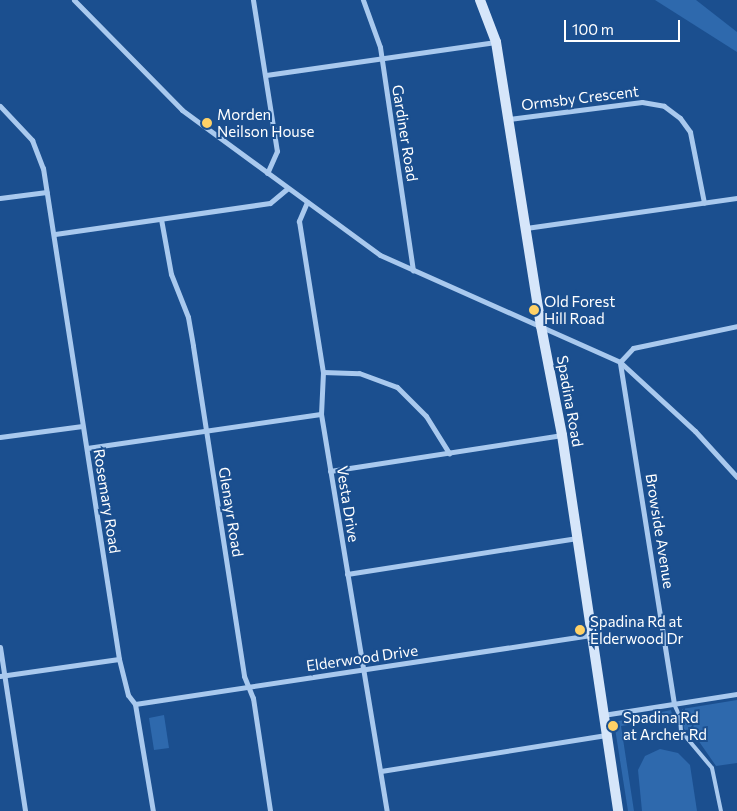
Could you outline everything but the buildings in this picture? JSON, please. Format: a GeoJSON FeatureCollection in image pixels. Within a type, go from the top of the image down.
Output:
{"type":"FeatureCollection","features":[{"type":"Feature","properties":{"kind":"street"},"geometry":{"type":"LineString","coordinates":[[74,0],[182,110],[380,255],[620,362],[694,431],[737,477]]}},
{"type":"Feature","properties":{"kind":"street"},"geometry":{"type":"LineString","coordinates":[[253,0],[277,150],[267,173]]}},
{"type":"Feature","properties":{"kind":"street","name":"Gardiner Road"},"geometry":{"type":"LineString","coordinates":[[363,0],[381,59],[413,271]]}},
{"type":"Feature","properties":{"kind":"street","name":"Spadina Road"},"geometry":{"type":"LineString","coordinates":[[480,0],[496,42],[541,326],[562,435],[618,811]]}},
{"type":"Feature","properties":{"kind":"street"},"geometry":{"type":"LineString","coordinates":[[266,75],[496,42]]}},
{"type":"Feature","properties":{"kind":"street","name":"Ormsby Crescent"},"geometry":{"type":"LineString","coordinates":[[509,119],[642,102],[664,106],[680,118],[690,132],[704,203]]}},
{"type":"Feature","properties":{"kind":"street","name":"Rosemary Road"},"geometry":{"type":"LineString","coordinates":[[0,106],[38,150],[55,234],[82,426],[119,659],[128,695],[135,704],[154,811]]}},
{"type":"Feature","properties":{"kind":"street"},"geometry":{"type":"LineString","coordinates":[[55,234],[270,203],[288,188]]}},
{"type":"Feature","properties":{"kind":"street"},"geometry":{"type":"LineString","coordinates":[[0,198],[47,192]]}},
{"type":"Feature","properties":{"kind":"street"},"geometry":{"type":"LineString","coordinates":[[526,228],[737,198]]}},
{"type":"Feature","properties":{"kind":"street","name":"Vesta Drive"},"geometry":{"type":"LineString","coordinates":[[307,202],[299,221],[323,372],[321,414],[387,811]]}},
{"type":"Feature","properties":{"kind":"street","name":"Glenayr Road"},"geometry":{"type":"LineString","coordinates":[[161,219],[171,274],[188,317],[244,676],[248,687],[270,811]]}},
{"type":"Feature","properties":{"kind":"street"},"geometry":{"type":"LineString","coordinates":[[620,362],[633,348],[737,326]]}},
{"type":"Feature","properties":{"kind":"street","name":"Browside Avenue"},"geometry":{"type":"LineString","coordinates":[[620,362],[674,704]]}},
{"type":"Feature","properties":{"kind":"street"},"geometry":{"type":"LineString","coordinates":[[323,372],[359,373],[397,386],[426,416],[449,453]]}},
{"type":"Feature","properties":{"kind":"street"},"geometry":{"type":"LineString","coordinates":[[86,448],[321,414]]}},
{"type":"Feature","properties":{"kind":"street"},"geometry":{"type":"LineString","coordinates":[[0,436],[82,426]]}},
{"type":"Feature","properties":{"kind":"street"},"geometry":{"type":"LineString","coordinates":[[330,471],[562,435]]}},
{"type":"Feature","properties":{"kind":"street"},"geometry":{"type":"LineString","coordinates":[[347,574],[577,538]]}},
{"type":"Feature","properties":{"kind":"street","name":"Elderwood Drive"},"geometry":{"type":"LineString","coordinates":[[135,704],[364,671],[592,635]]}},
{"type":"Feature","properties":{"kind":"street"},"geometry":{"type":"LineString","coordinates":[[0,647],[2,676],[25,811]]}},
{"type":"Feature","properties":{"kind":"street"},"geometry":{"type":"LineString","coordinates":[[2,676],[119,659]]}},
{"type":"Feature","properties":{"kind":"street"},"geometry":{"type":"LineString","coordinates":[[603,715],[737,694]]}},
{"type":"Feature","properties":{"kind":"street"},"geometry":{"type":"LineString","coordinates":[[381,771],[606,734]]}},
{"type":"Feature","properties":{"kind":"lane"},"geometry":{"type":"LineString","coordinates":[[674,704],[680,717],[681,731],[710,763],[721,811]]}},
{"type":"Feature","properties":{"kind":"shaded area"},"geometry":{"type":"Polygon","coordinates":[[[655,0],[696,0],[737,32],[737,52],[655,0]]]}},
{"type":"Feature","properties":{"kind":"shaded area"},"geometry":{"type":"Polygon","coordinates":[[[737,700],[737,763],[716,766],[698,740],[684,729],[682,709],[737,700]]]}},
{"type":"Feature","properties":{"kind":"shaded area"},"geometry":{"type":"Polygon","coordinates":[[[671,710],[673,718],[621,726],[634,811],[628,811],[614,722],[671,710]]]}},
{"type":"Feature","properties":{"kind":"shaded area"},"geometry":{"type":"Polygon","coordinates":[[[164,715],[169,748],[154,750],[149,718],[164,715]]]}},
{"type":"Feature","properties":{"kind":"shaded area"},"geometry":{"type":"Polygon","coordinates":[[[660,749],[678,753],[690,765],[697,811],[642,811],[638,770],[645,756],[660,749]]]}},
{"type":"Feature","properties":{"kind":"place","name":"Morden Neilson House"},"geometry":{"type":"Point","coordinates":[207,123]}},
{"type":"Feature","properties":{"kind":"place","name":"Old Forest Hill Road"},"geometry":{"type":"Point","coordinates":[534,310]}},
{"type":"Feature","properties":{"kind":"place","name":"Spadina Rd at Elderwood Dr"},"geometry":{"type":"Point","coordinates":[580,630]}},
{"type":"Feature","properties":{"kind":"place","name":"Spadina Rd at Archer Rd"},"geometry":{"type":"Point","coordinates":[613,726]}}]}
